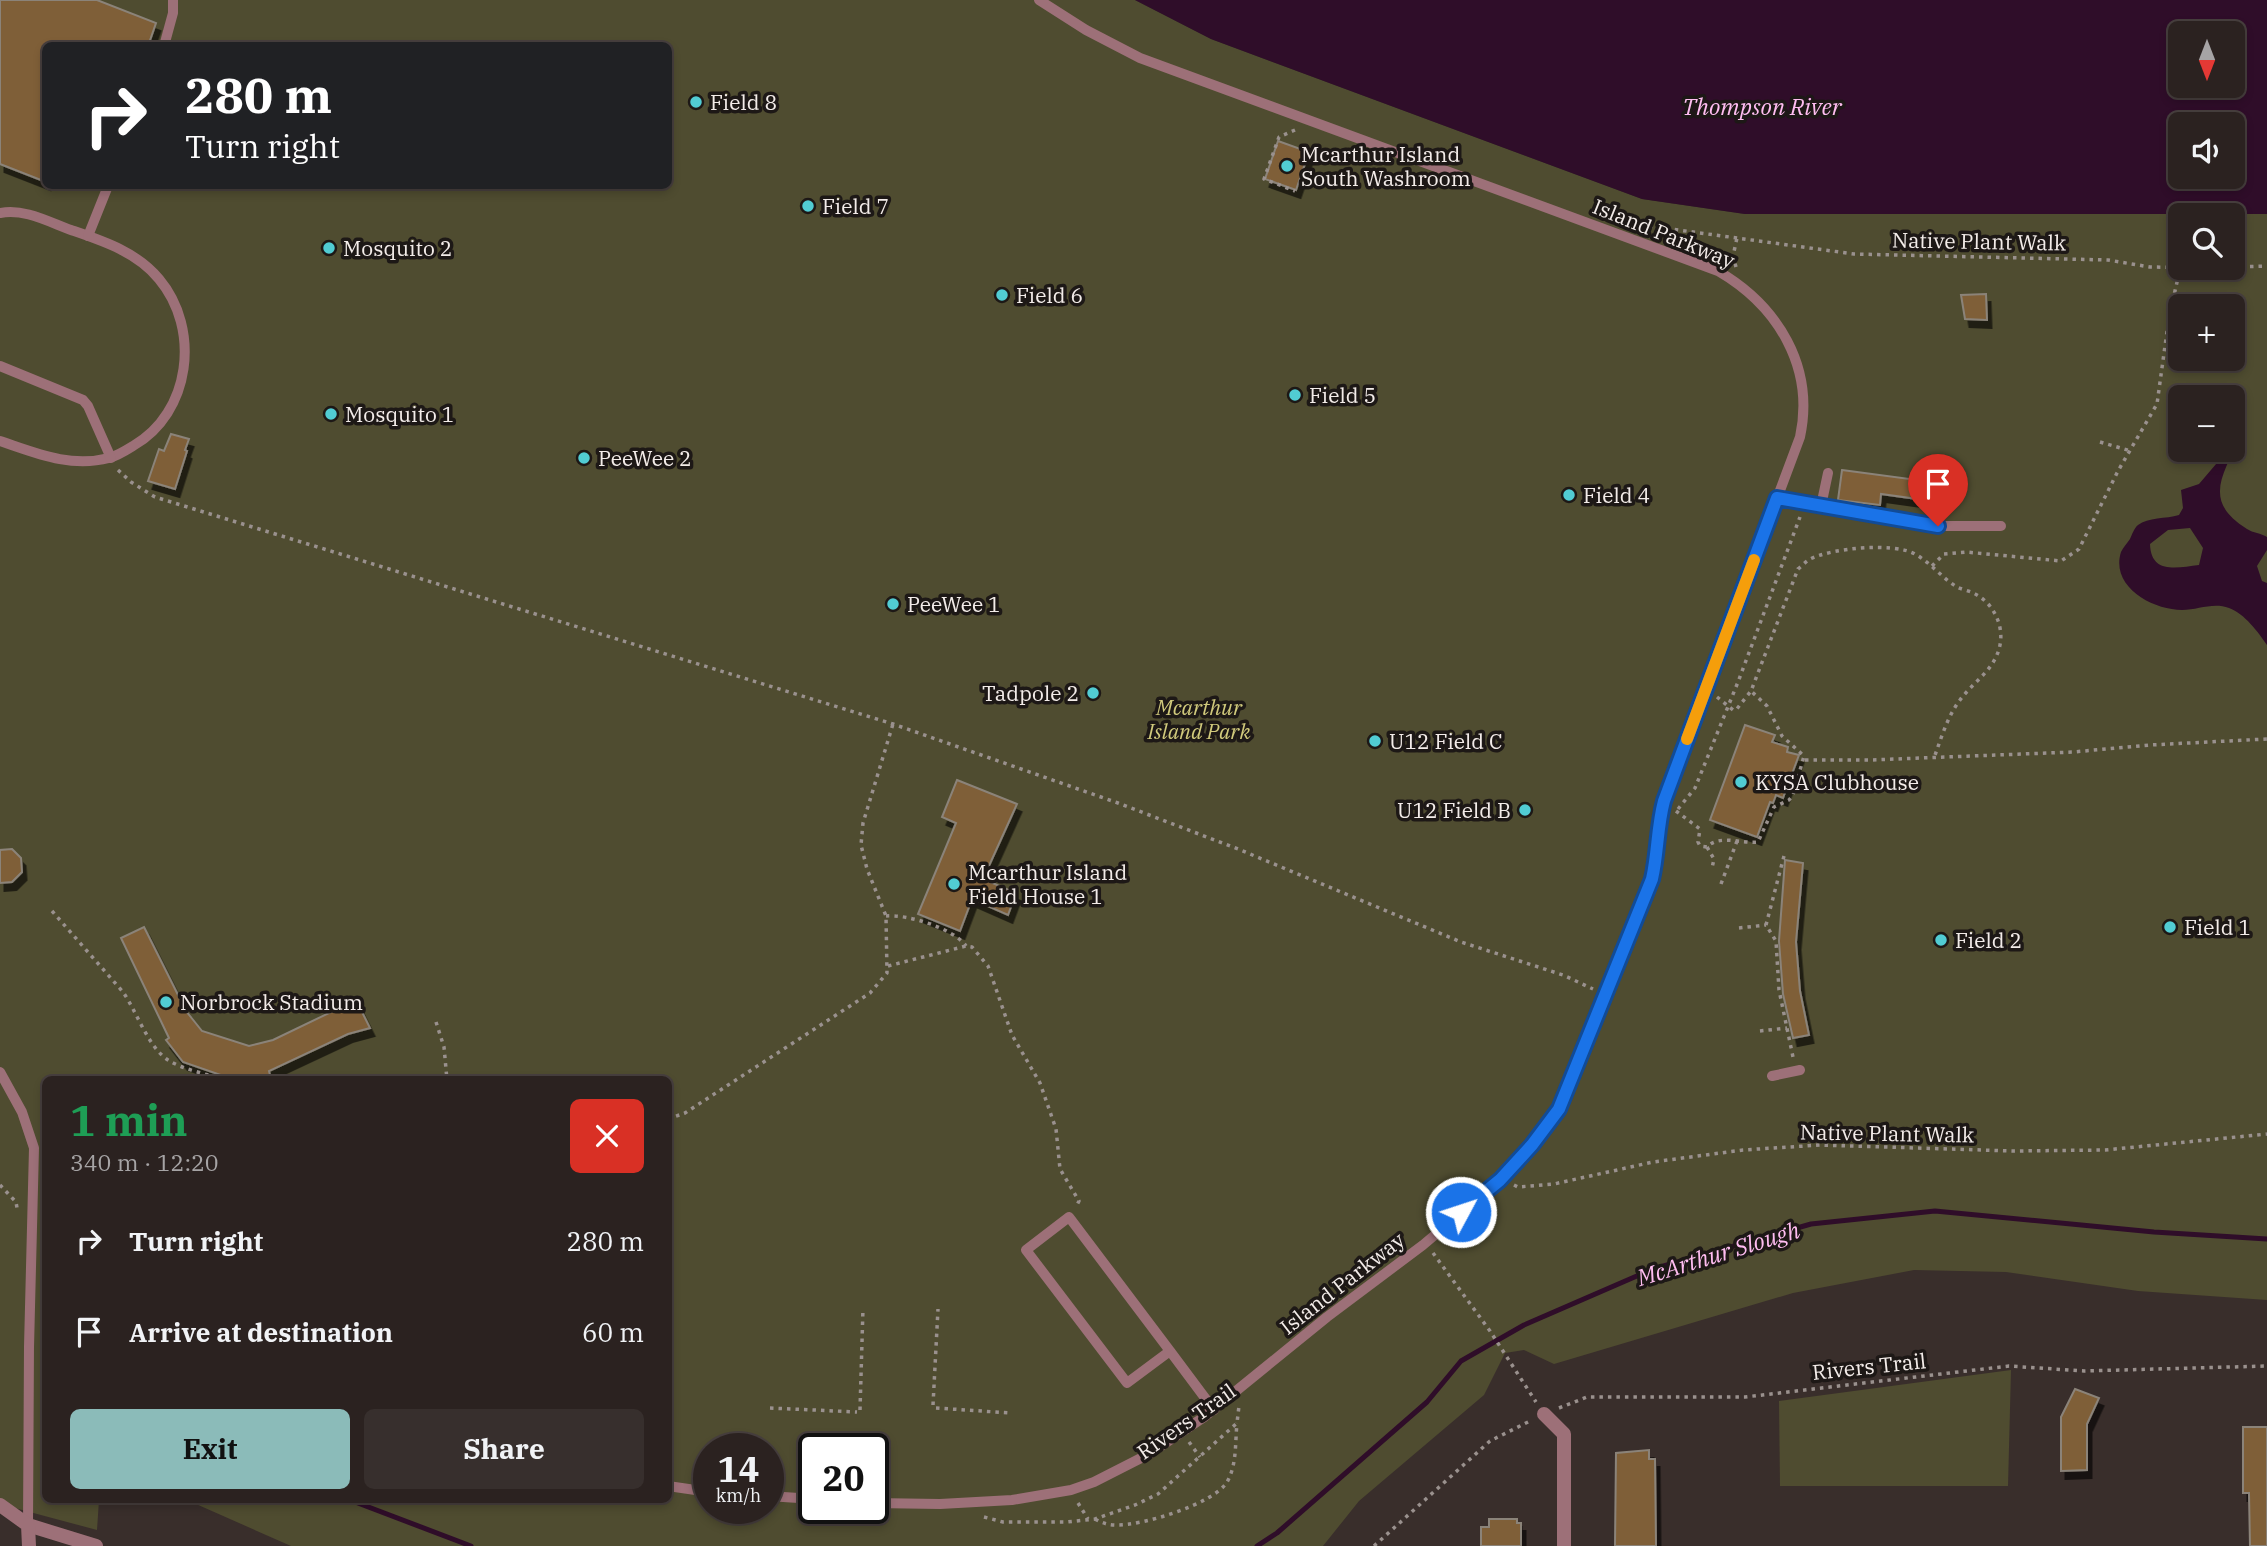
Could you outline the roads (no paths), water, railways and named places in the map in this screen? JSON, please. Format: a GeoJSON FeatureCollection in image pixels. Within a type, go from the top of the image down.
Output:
{"type":"FeatureCollection","features":[{"type":"Feature","properties":{"kind":"street"},"geometry":{"type":"LineString","coordinates":[[1544,1414],[1564,1434],[1564,1546]]}},
{"type":"Feature","properties":{"kind":"street"},"geometry":{"type":"LineString","coordinates":[[0,1505],[28,1525],[96,1546]]}},
{"type":"Feature","properties":{"kind":"street"},"geometry":{"type":"LineString","coordinates":[[28,1525],[29,1546]]}},
{"type":"Feature","properties":{"kind":"lane"},"geometry":{"type":"LineString","coordinates":[[165,42],[173,13],[173,0]]}},
{"type":"Feature","properties":{"kind":"lane","name":"Island Parkway"},"geometry":{"type":"LineString","coordinates":[[889,1507],[1048,1495],[1094,1482],[1149,1454],[1214,1410],[1327,1317],[1423,1245],[1500,1180],[1532,1145],[1559,1109],[1652,879],[1658,851],[1658,822],[1802,428],[1803,396],[1798,366],[1787,337],[1779,324],[1736,281],[1704,265],[1140,58],[1086,30],[1039,0]]}},
{"type":"Feature","properties":{"kind":"lane"},"geometry":{"type":"LineString","coordinates":[[88,236],[107,189]]}},
{"type":"Feature","properties":{"kind":"lane"},"geometry":{"type":"LineString","coordinates":[[0,212],[12,210],[88,236],[129,254],[158,277],[173,299],[185,342],[180,386],[167,413],[148,436],[111,458],[66,461],[0,441]]}},
{"type":"Feature","properties":{"kind":"lane"},"geometry":{"type":"LineString","coordinates":[[0,366],[81,398],[88,406],[111,458]]}},
{"type":"Feature","properties":{"kind":"lane"},"geometry":{"type":"LineString","coordinates":[[1821,506],[1828,473]]}},
{"type":"Feature","properties":{"kind":"lane"},"geometry":{"type":"LineString","coordinates":[[1777,498],[1938,526],[2001,526]]}},
{"type":"Feature","properties":{"kind":"lane"},"geometry":{"type":"LineString","coordinates":[[1772,1076],[1798,1071]]}},
{"type":"Feature","properties":{"kind":"lane"},"geometry":{"type":"LineString","coordinates":[[0,1072],[22,1112],[34,1148],[28,1525]]}},
{"type":"Feature","properties":{"kind":"lane"},"geometry":{"type":"LineString","coordinates":[[1170,1351],[1126,1383],[1026,1250],[1069,1217],[1170,1351],[1214,1410]]}},
{"type":"Feature","properties":{"kind":"lane"},"geometry":{"type":"LineString","coordinates":[[33,1226],[42,1226]]}},
{"type":"Feature","properties":{"kind":"lane"},"geometry":{"type":"LineString","coordinates":[[672,1487],[693,1490]]}},
{"type":"Feature","properties":{"kind":"water","name":"Thompson River"},"geometry":{"type":"Polygon","coordinates":[[[1135,0],[2267,0],[2267,214],[2245,214],[2245,203],[2168,203],[2168,214],[1745,214],[1642,199],[1211,39],[1135,0]]]}},
{"type":"Feature","properties":{"kind":"water"},"geometry":{"type":"Polygon","coordinates":[[[2218,462],[2228,462],[2220,487],[2225,508],[2233,519],[2249,530],[2267,537],[2267,550],[2257,566],[2262,581],[2267,583],[2267,645],[2246,619],[2229,608],[2211,606],[2182,610],[2159,606],[2136,594],[2122,576],[2119,565],[2121,552],[2137,526],[2142,522],[2179,515],[2183,508],[2181,490],[2199,484],[2218,462]],[[2190,528],[2168,530],[2150,544],[2151,554],[2160,565],[2174,568],[2199,565],[2203,548],[2190,528]]]}},
{"type":"Feature","properties":{"kind":"waterway","name":"McArthur Slough"},"geometry":{"type":"LineString","coordinates":[[1257,1546],[1277,1533],[1427,1402],[1461,1361],[1524,1325],[1653,1269],[1811,1224],[1935,1211],[2154,1232],[2267,1239]]}},
{"type":"Feature","properties":{"kind":"waterway","name":"McArthur Slough"},"geometry":{"type":"LineString","coordinates":[[358,1503],[471,1546]]}},
{"type":"Feature","properties":{"kind":"place","name":"Field 8"},"geometry":{"type":"Point","coordinates":[696,102]}},
{"type":"Feature","properties":{"kind":"place","name":"Mcarthur Island South Washroom"},"geometry":{"type":"Point","coordinates":[1287,166]}},
{"type":"Feature","properties":{"kind":"place","name":"Field 7"},"geometry":{"type":"Point","coordinates":[808,206]}},
{"type":"Feature","properties":{"kind":"place","name":"Mosquito 2"},"geometry":{"type":"Point","coordinates":[329,248]}},
{"type":"Feature","properties":{"kind":"place","name":"Field 6"},"geometry":{"type":"Point","coordinates":[1002,295]}},
{"type":"Feature","properties":{"kind":"place","name":"Field 5"},"geometry":{"type":"Point","coordinates":[1295,395]}},
{"type":"Feature","properties":{"kind":"place","name":"Mosquito 1"},"geometry":{"type":"Point","coordinates":[331,414]}},
{"type":"Feature","properties":{"kind":"place","name":"PeeWee 2"},"geometry":{"type":"Point","coordinates":[584,458]}},
{"type":"Feature","properties":{"kind":"place","name":"Field 4"},"geometry":{"type":"Point","coordinates":[1569,495]}},
{"type":"Feature","properties":{"kind":"place","name":"PeeWee 1"},"geometry":{"type":"Point","coordinates":[893,604]}},
{"type":"Feature","properties":{"kind":"place","name":"Tadpole 2"},"geometry":{"type":"Point","coordinates":[1093,693]}},
{"type":"Feature","properties":{"kind":"place","name":"U12 Field C"},"geometry":{"type":"Point","coordinates":[1375,741]}},
{"type":"Feature","properties":{"kind":"place","name":"KYSA Clubhouse"},"geometry":{"type":"Point","coordinates":[1741,782]}},
{"type":"Feature","properties":{"kind":"place","name":"U12 Field B"},"geometry":{"type":"Point","coordinates":[1525,810]}},
{"type":"Feature","properties":{"kind":"place","name":"Mcarthur Island Field House 1"},"geometry":{"type":"Point","coordinates":[954,884]}},
{"type":"Feature","properties":{"kind":"place","name":"Field 1"},"geometry":{"type":"Point","coordinates":[2170,927]}},
{"type":"Feature","properties":{"kind":"place","name":"Field 2"},"geometry":{"type":"Point","coordinates":[1941,940]}},
{"type":"Feature","properties":{"kind":"place","name":"Norbrock Stadium"},"geometry":{"type":"Point","coordinates":[166,1002]}},
{"type":"Feature","properties":{"kind":"park label","name":"Mcarthur Island Park"},"geometry":{"type":"Point","coordinates":[1199,719]}}]}
